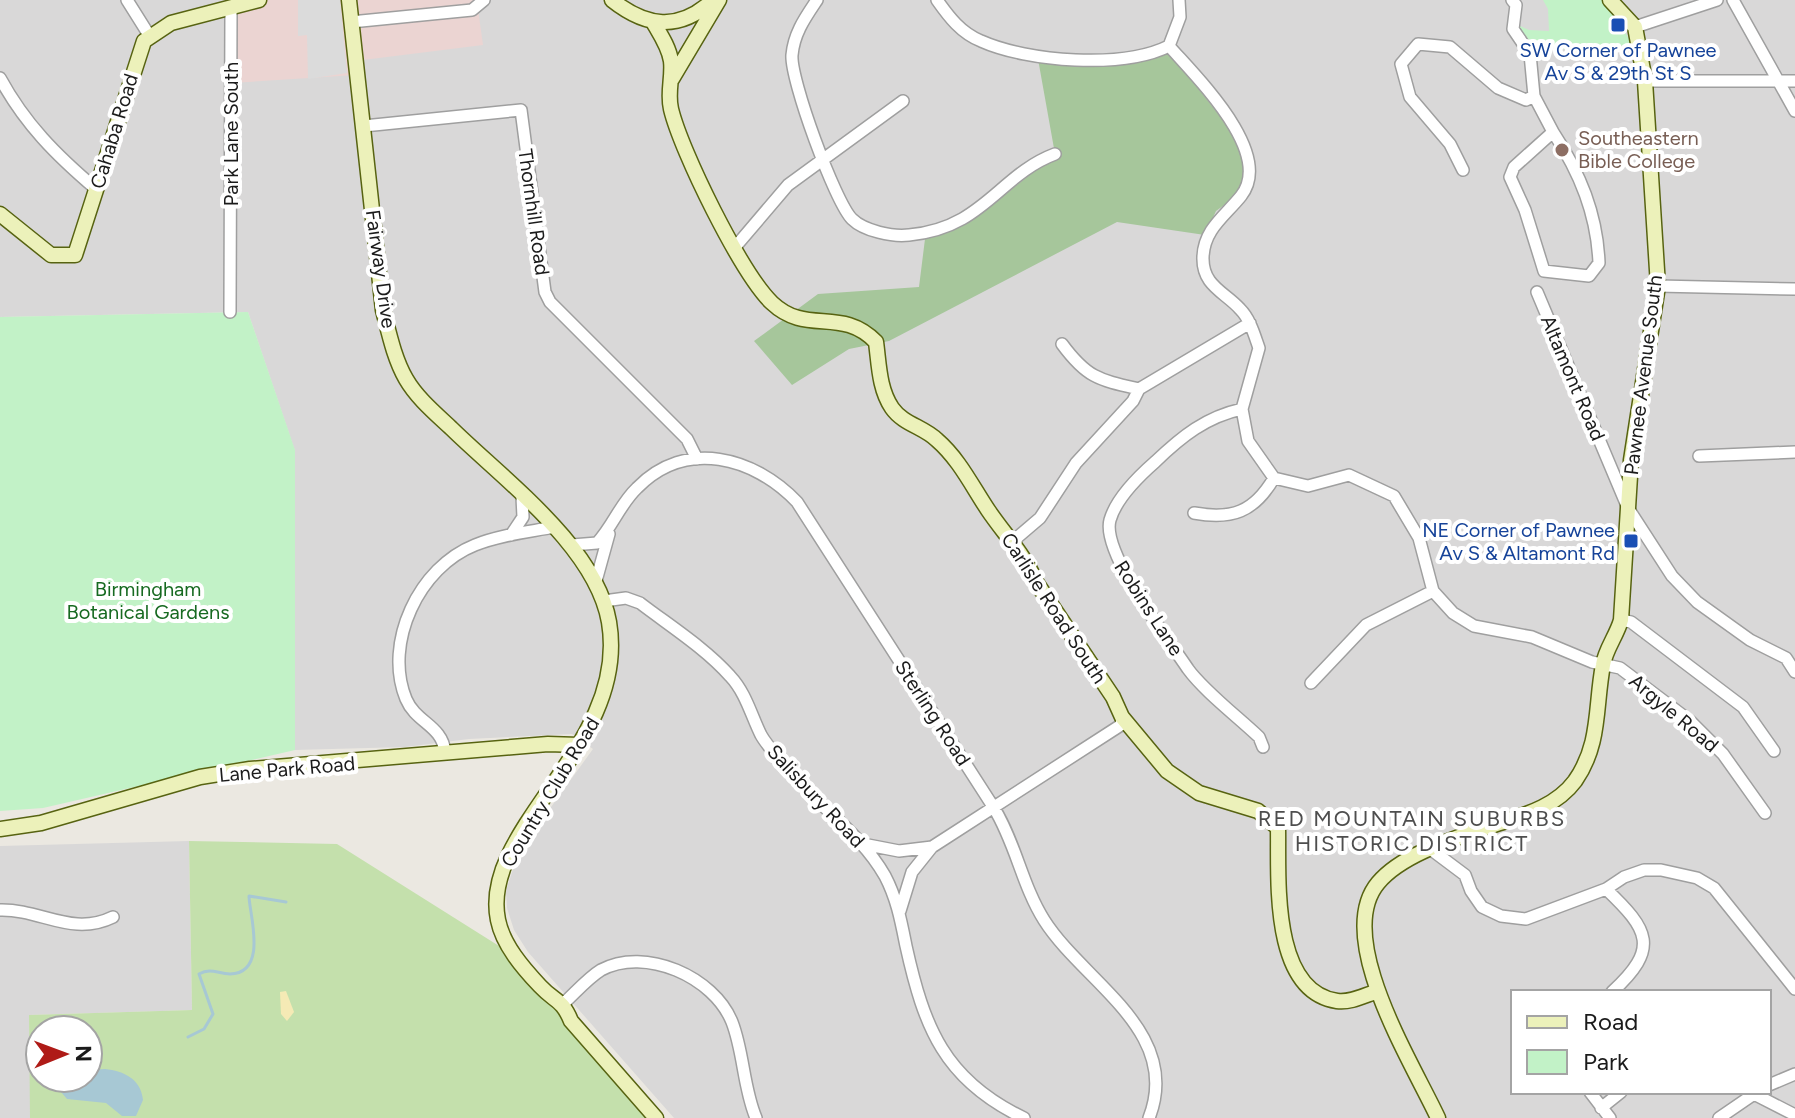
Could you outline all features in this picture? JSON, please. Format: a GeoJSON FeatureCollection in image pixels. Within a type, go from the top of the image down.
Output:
{"type":"FeatureCollection","features":[{"type":"Feature","properties":{"kind":"street"},"geometry":{"type":"LineString","coordinates":[[127,0],[149,35],[183,19],[231,10],[259,0]]}},
{"type":"Feature","properties":{"kind":"street","name":"Fairway Drive"},"geometry":{"type":"LineString","coordinates":[[349,0],[383,310],[397,360],[420,398],[572,545],[596,581],[604,601]]}},
{"type":"Feature","properties":{"kind":"street"},"geometry":{"type":"LineString","coordinates":[[351,22],[472,10],[484,0]]}},
{"type":"Feature","properties":{"kind":"street"},"geometry":{"type":"LineString","coordinates":[[612,0],[632,17],[653,22],[683,20],[701,11],[713,0]]}},
{"type":"Feature","properties":{"kind":"street"},"geometry":{"type":"LineString","coordinates":[[671,81],[719,0]]}},
{"type":"Feature","properties":{"kind":"street"},"geometry":{"type":"LineString","coordinates":[[817,0],[799,27],[792,69],[798,95],[823,159],[851,219],[875,231],[908,236],[952,226],[983,208],[1041,159],[1055,154]]}},
{"type":"Feature","properties":{"kind":"street"},"geometry":{"type":"LineString","coordinates":[[937,0],[954,24],[980,41],[1016,52],[1064,58],[1132,59],[1169,46],[1180,17],[1179,0]]}},
{"type":"Feature","properties":{"kind":"street"},"geometry":{"type":"LineString","coordinates":[[1610,0],[1635,27],[1717,0]]}},
{"type":"Feature","properties":{"kind":"street"},"geometry":{"type":"LineString","coordinates":[[1733,0],[1795,111]]}},
{"type":"Feature","properties":{"kind":"street"},"geometry":{"type":"LineString","coordinates":[[1514,2],[1513,29],[1530,54],[1530,98],[1553,132],[1573,162],[1595,225],[1599,263],[1589,276],[1544,271],[1525,210],[1510,177],[1514,167],[1553,132]]}},
{"type":"Feature","properties":{"kind":"street","name":"Park Lane South"},"geometry":{"type":"LineString","coordinates":[[230,312],[231,10]]}},
{"type":"Feature","properties":{"kind":"street","name":"Carlisle Road South"},"geometry":{"type":"LineString","coordinates":[[653,22],[667,47],[671,81],[668,99],[674,123],[719,219],[753,281],[773,304],[797,320],[852,323],[876,342],[882,386],[892,408],[904,420],[934,437],[951,453],[1013,541],[1113,697],[1122,717],[1167,771],[1199,793],[1258,811],[1278,828],[1279,920],[1287,954],[1306,982],[1320,996],[1336,1001],[1349,1001],[1378,991]]}},
{"type":"Feature","properties":{"kind":"street","name":"Pawnee Avenue South"},"geometry":{"type":"LineString","coordinates":[[1438,1118],[1378,991],[1364,951],[1365,903],[1379,880],[1429,848],[1544,808],[1573,783],[1590,755],[1596,732],[1603,661],[1616,638],[1621,620],[1631,460],[1658,286],[1645,81],[1635,27]]}},
{"type":"Feature","properties":{"kind":"street","name":"Cahaba Road"},"geometry":{"type":"LineString","coordinates":[[0,214],[51,255],[75,255],[139,49],[149,35]]}},
{"type":"Feature","properties":{"kind":"street"},"geometry":{"type":"LineString","coordinates":[[1463,170],[1450,144],[1410,97],[1401,64],[1405,55],[1418,44],[1450,47],[1498,88],[1530,98]]}},
{"type":"Feature","properties":{"kind":"street"},"geometry":{"type":"LineString","coordinates":[[1169,46],[1215,98],[1240,138],[1249,160],[1246,188],[1218,217],[1205,244],[1203,257],[1204,273],[1220,295],[1240,308],[1250,323],[1258,351],[1242,409],[1248,441],[1274,478],[1308,486],[1349,475],[1394,496],[1419,538],[1433,591],[1366,625],[1311,683]]}},
{"type":"Feature","properties":{"kind":"street"},"geometry":{"type":"LineString","coordinates":[[0,78],[22,118],[50,150],[96,189]]}},
{"type":"Feature","properties":{"kind":"street"},"geometry":{"type":"LineString","coordinates":[[1645,81],[1795,81]]}},
{"type":"Feature","properties":{"kind":"street"},"geometry":{"type":"LineString","coordinates":[[736,246],[776,196],[903,101]]}},
{"type":"Feature","properties":{"kind":"street","name":"Thornhill Road"},"geometry":{"type":"LineString","coordinates":[[364,126],[521,110],[545,292],[550,302],[687,439],[697,459]]}},
{"type":"Feature","properties":{"kind":"street"},"geometry":{"type":"LineString","coordinates":[[1658,286],[1795,289]]}},
{"type":"Feature","properties":{"kind":"street","name":"Altamont Road"},"geometry":{"type":"LineString","coordinates":[[1537,292],[1628,508],[1672,576],[1697,602],[1750,640],[1790,658]]}},
{"type":"Feature","properties":{"kind":"street"},"geometry":{"type":"LineString","coordinates":[[1013,541],[1040,518],[1076,463],[1133,401],[1139,389],[1250,323]]}},
{"type":"Feature","properties":{"kind":"street"},"geometry":{"type":"LineString","coordinates":[[1062,344],[1081,370],[1098,380],[1139,389]]}},
{"type":"Feature","properties":{"kind":"street","name":"Robins Lane"},"geometry":{"type":"LineString","coordinates":[[1242,409],[1215,415],[1179,439],[1146,470],[1117,505],[1110,520],[1108,538],[1116,560],[1189,671],[1259,737],[1263,747]]}},
{"type":"Feature","properties":{"kind":"street"},"geometry":{"type":"LineString","coordinates":[[1699,456],[1795,452]]}},
{"type":"Feature","properties":{"kind":"street","name":"Sterling Road"},"geometry":{"type":"LineString","coordinates":[[572,545],[597,543],[623,503],[640,484],[660,470],[697,459],[727,459],[755,468],[778,482],[797,502],[994,808],[1007,830],[1043,918],[1071,957],[1129,1013],[1141,1029],[1151,1051],[1156,1078],[1149,1118]]}},
{"type":"Feature","properties":{"kind":"street"},"geometry":{"type":"LineString","coordinates":[[1194,513],[1232,516],[1251,508],[1274,478]]}},
{"type":"Feature","properties":{"kind":"street"},"geometry":{"type":"LineString","coordinates":[[511,535],[523,517],[522,497]]}},
{"type":"Feature","properties":{"kind":"street","name":"Sterling Road"},"geometry":{"type":"LineString","coordinates":[[596,581],[613,522]]}},
{"type":"Feature","properties":{"kind":"street"},"geometry":{"type":"LineString","coordinates":[[445,752],[439,731],[408,704],[401,685],[401,640],[408,615],[440,568],[456,555],[475,545],[554,527]]}},
{"type":"Feature","properties":{"kind":"street","name":"Argyle Road"},"geometry":{"type":"LineString","coordinates":[[1433,591],[1453,613],[1474,626],[1532,637],[1592,662],[1603,661],[1620,668],[1690,721],[1723,754],[1765,813]]}},
{"type":"Feature","properties":{"kind":"street","name":"Salisbury Road"},"geometry":{"type":"LineString","coordinates":[[604,601],[626,598],[640,603],[731,676],[743,694],[763,739],[808,791],[863,844],[885,877],[900,911],[921,1005],[937,1045],[958,1074],[1002,1108],[1024,1118]]}},
{"type":"Feature","properties":{"kind":"street","name":"Country Club Road"},"geometry":{"type":"LineString","coordinates":[[604,601],[611,649],[603,701],[508,857],[496,896],[498,921],[510,949],[542,988],[564,1003],[571,1021],[656,1118]]}},
{"type":"Feature","properties":{"kind":"street"},"geometry":{"type":"LineString","coordinates":[[1621,620],[1631,622],[1743,707],[1774,751]]}},
{"type":"Feature","properties":{"kind":"street"},"geometry":{"type":"LineString","coordinates":[[1790,658],[1795,672]]}},
{"type":"Feature","properties":{"kind":"street"},"geometry":{"type":"LineString","coordinates":[[900,911],[912,872],[932,847],[1121,725],[1122,717]]}},
{"type":"Feature","properties":{"kind":"street","name":"Lane Park Road"},"geometry":{"type":"LineString","coordinates":[[0,829],[41,823],[200,777],[250,769],[396,759],[445,752],[579,745]]}},
{"type":"Feature","properties":{"kind":"street"},"geometry":{"type":"LineString","coordinates":[[863,844],[899,851],[932,847]]}},
{"type":"Feature","properties":{"kind":"street"},"geometry":{"type":"LineString","coordinates":[[1429,848],[1465,875],[1482,907],[1501,916],[1526,919],[1606,889],[1644,870],[1661,870],[1697,878],[1714,888],[1795,989]]}},
{"type":"Feature","properties":{"kind":"street"},"geometry":{"type":"LineString","coordinates":[[1606,889],[1636,918],[1643,935],[1643,949],[1635,971],[1614,990]]}},
{"type":"Feature","properties":{"kind":"street"},"geometry":{"type":"LineString","coordinates":[[0,910],[81,926],[95,926],[113,917]]}},
{"type":"Feature","properties":{"kind":"street"},"geometry":{"type":"LineString","coordinates":[[564,1003],[601,970],[627,962],[652,962],[698,983],[715,997],[732,1022],[747,1097],[756,1118]]}},
{"type":"Feature","properties":{"kind":"street"},"geometry":{"type":"LineString","coordinates":[[1771,1084],[1795,1074]]}},
{"type":"Feature","properties":{"kind":"street"},"geometry":{"type":"LineString","coordinates":[[1591,1094],[1610,1118]]}},
{"type":"Feature","properties":{"kind":"street"},"geometry":{"type":"LineString","coordinates":[[1601,1108],[1618,1094]]}},
{"type":"Feature","properties":{"kind":"street"},"geometry":{"type":"LineString","coordinates":[[1719,1118],[1754,1094]]}},
{"type":"Feature","properties":{"kind":"street"},"geometry":{"type":"LineString","coordinates":[[1757,1094],[1795,1115]]}},
{"type":"Feature","properties":{"kind":"shaded area"},"geometry":{"type":"Polygon","coordinates":[[[0,0],[1795,0],[1795,1118],[674,1118],[528,952],[514,930],[507,908],[506,891],[513,869],[530,836],[593,749],[572,734],[469,739],[405,747],[295,750],[295,451],[248,312],[0,317],[0,0]]]}},
{"type":"Feature","properties":{"kind":"shaded area"},"geometry":{"type":"Polygon","coordinates":[[[259,0],[490,0],[478,9],[483,45],[355,61],[356,75],[232,83],[231,10],[259,0]]]}},
{"type":"Feature","properties":{"kind":"shaded area"},"geometry":{"type":"Polygon","coordinates":[[[298,0],[340,0],[347,73],[308,79],[307,35],[298,36],[298,0]]]}},
{"type":"Feature","properties":{"kind":"shaded area"},"geometry":{"type":"Polygon","coordinates":[[[189,841],[192,1010],[24,1014],[24,1094],[31,1094],[32,1118],[0,1118],[0,846],[189,841]]]}},
{"type":"Feature","properties":{"kind":"green space"},"geometry":{"type":"Polygon","coordinates":[[[1543,0],[1608,0],[1631,43],[1592,54],[1529,43],[1522,38],[1518,25],[1529,30],[1549,31],[1548,9],[1543,0]]]}},
{"type":"Feature","properties":{"kind":"green space"},"geometry":{"type":"Polygon","coordinates":[[[1170,52],[1240,142],[1246,181],[1238,195],[1216,211],[1205,235],[1117,222],[889,341],[849,349],[792,385],[754,341],[818,294],[919,287],[925,239],[986,210],[1055,154],[1038,59],[1133,64],[1170,52]]]}},
{"type":"Feature","properties":{"kind":"green space","name":"Birmingham Botanical Gardens"},"geometry":{"type":"Polygon","coordinates":[[[248,312],[295,450],[295,750],[43,808],[0,811],[0,317],[248,312]]]}},
{"type":"Feature","properties":{"kind":"green space"},"geometry":{"type":"Polygon","coordinates":[[[189,841],[337,844],[507,951],[561,1005],[651,1118],[30,1118],[30,1094],[104,1094],[104,1014],[62,1014],[192,1010],[189,841]]]}},
{"type":"Feature","properties":{"kind":"sand"},"geometry":{"type":"Polygon","coordinates":[[[286,991],[294,1012],[287,1021],[281,1014],[280,992],[286,991]]]}},
{"type":"Feature","properties":{"kind":"water"},"geometry":{"type":"Polygon","coordinates":[[[104,1069],[125,1074],[135,1081],[143,1100],[136,1116],[122,1116],[106,1103],[67,1099],[63,1094],[104,1094],[104,1069]]]}},
{"type":"Feature","properties":{"kind":"waterway"},"geometry":{"type":"LineString","coordinates":[[188,1037],[204,1029],[213,1014],[199,974],[211,971],[230,974],[242,971],[249,964],[254,941],[249,896],[286,902]]}},
{"type":"Feature","properties":{"kind":"place","name":"SW Corner of Pawnee Av S & 29th St S"},"geometry":{"type":"Point","coordinates":[1618,25]}},
{"type":"Feature","properties":{"kind":"place","name":"Southeastern Bible College"},"geometry":{"type":"Point","coordinates":[1562,150]}},
{"type":"Feature","properties":{"kind":"place","name":"NE Corner of Pawnee Av S & Altamont Rd"},"geometry":{"type":"Point","coordinates":[1631,541]}},
{"type":"Feature","properties":{"kind":"district","name":"RED MOUNTAIN SUBURBS HISTORIC DISTRICT"},"geometry":{"type":"Point","coordinates":[1412,830]}}]}
